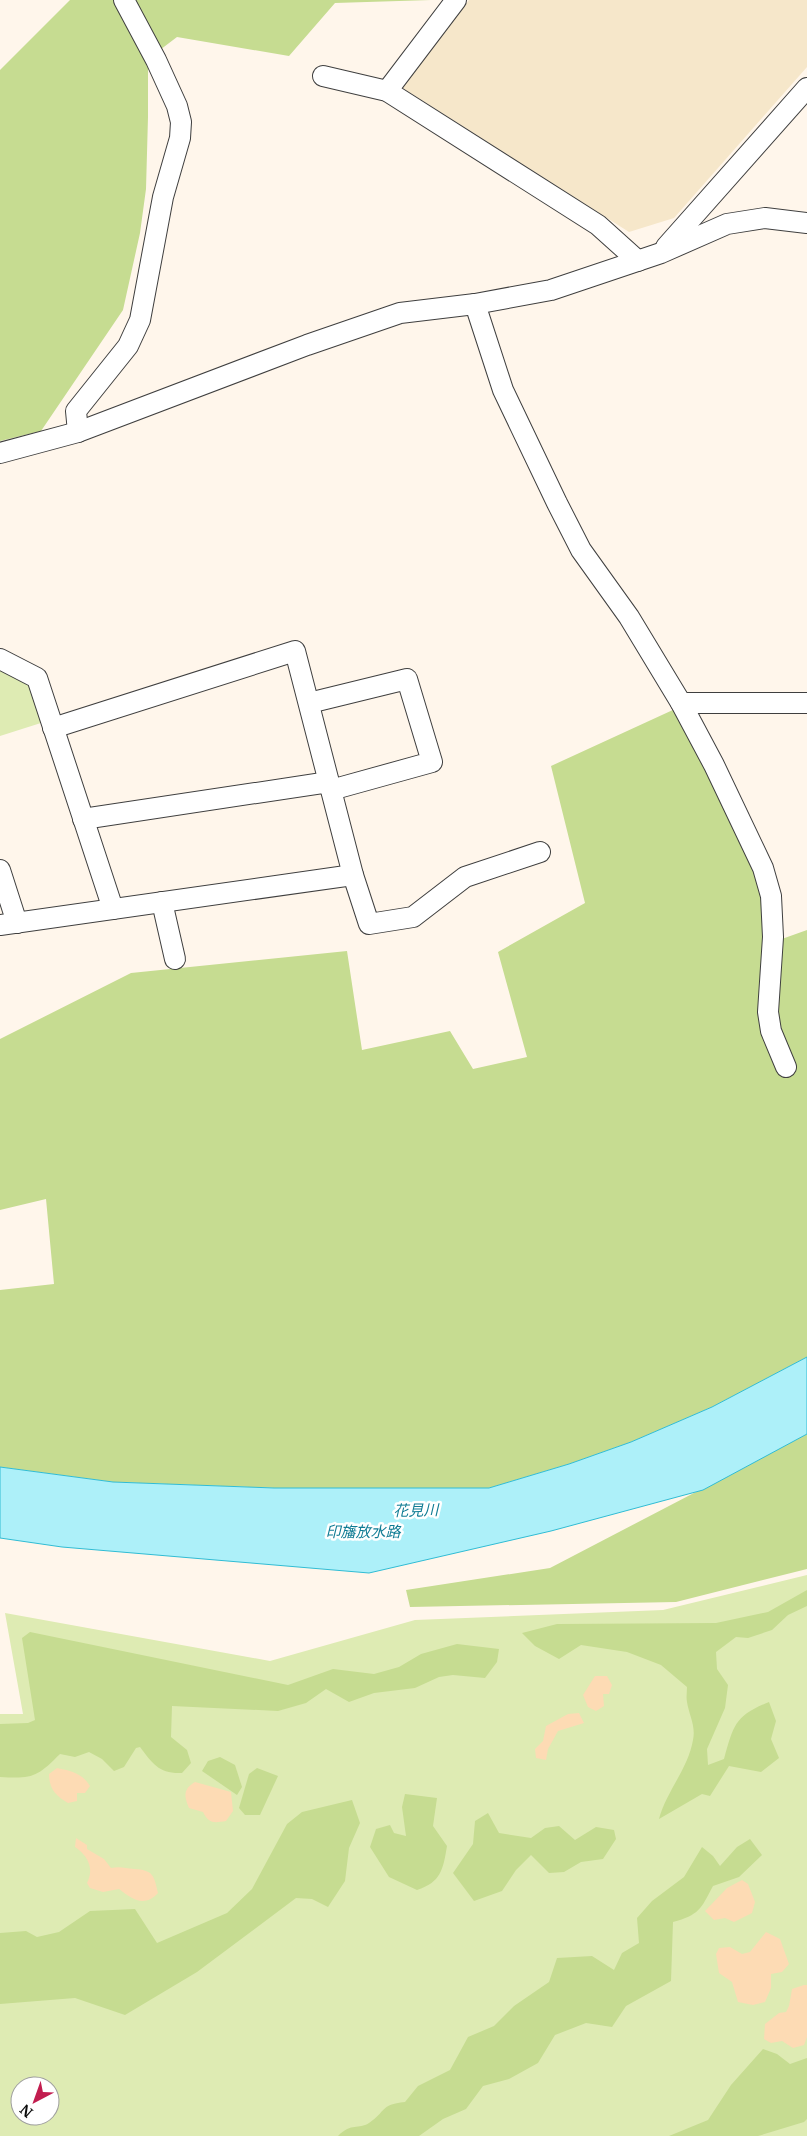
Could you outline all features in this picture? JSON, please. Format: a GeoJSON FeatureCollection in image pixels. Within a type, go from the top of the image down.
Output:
{"type":"FeatureCollection","features":[{"type":"Feature","properties":{"kind":"street"},"geometry":{"type":"LineString","coordinates":[[78,432],[76,411],[128,346],[140,320],[163,198],[180,138],[181,122],[177,106],[156,60],[124,0]]}},
{"type":"Feature","properties":{"kind":"street"},"geometry":{"type":"LineString","coordinates":[[387,91],[456,0]]}},
{"type":"Feature","properties":{"kind":"street"},"geometry":{"type":"LineString","coordinates":[[323,76],[387,91],[598,225],[638,261]]}},
{"type":"Feature","properties":{"kind":"street"},"geometry":{"type":"LineString","coordinates":[[661,253],[807,88]]}},
{"type":"Feature","properties":{"kind":"street"},"geometry":{"type":"LineString","coordinates":[[0,453],[78,432],[307,344],[400,313],[475,304],[551,290],[661,253],[727,224],[765,218],[807,223]]}},
{"type":"Feature","properties":{"kind":"street"},"geometry":{"type":"LineString","coordinates":[[475,304],[503,390],[581,550],[629,617],[681,703],[714,765],[763,868],[771,896],[773,937],[768,1012],[771,1031],[786,1067]]}},
{"type":"Feature","properties":{"kind":"street"},"geometry":{"type":"LineString","coordinates":[[53,728],[295,651],[353,875],[369,924],[413,917],[465,877],[540,852]]}},
{"type":"Feature","properties":{"kind":"street"},"geometry":{"type":"LineString","coordinates":[[0,659],[37,678],[113,909]]}},
{"type":"Feature","properties":{"kind":"street"},"geometry":{"type":"LineString","coordinates":[[83,819],[330,786],[432,762],[407,679],[309,703]]}},
{"type":"Feature","properties":{"kind":"street"},"geometry":{"type":"LineString","coordinates":[[681,703],[807,703]]}},
{"type":"Feature","properties":{"kind":"street"},"geometry":{"type":"LineString","coordinates":[[0,870],[8,924],[353,875]]}},
{"type":"Feature","properties":{"kind":"street"},"geometry":{"type":"LineString","coordinates":[[162,902],[175,959]]}},
{"type":"Feature","properties":{"kind":"shaded area"},"geometry":{"type":"Polygon","coordinates":[[[469,0],[807,0],[807,67],[674,218],[629,232],[401,87],[469,0]]]}},
{"type":"Feature","properties":{"kind":"green space"},"geometry":{"type":"Polygon","coordinates":[[[70,0],[431,0],[335,3],[289,56],[177,37],[148,59],[146,189],[140,233],[123,310],[41,431],[0,441],[0,70],[70,0]]]}},
{"type":"Feature","properties":{"kind":"green space"},"geometry":{"type":"Polygon","coordinates":[[[0,668],[32,684],[44,722],[0,736],[0,668]]]}},
{"type":"Feature","properties":{"kind":"green space"},"geometry":{"type":"Polygon","coordinates":[[[675,709],[750,835],[779,940],[807,930],[807,1357],[712,1407],[631,1442],[569,1464],[489,1488],[274,1488],[113,1482],[0,1467],[0,1290],[54,1284],[46,1199],[0,1210],[0,1039],[131,973],[347,951],[362,1050],[450,1031],[473,1069],[527,1057],[498,952],[585,903],[551,766],[675,709]]]}},
{"type":"Feature","properties":{"kind":"green space"},"geometry":{"type":"Polygon","coordinates":[[[807,1434],[807,1569],[676,1602],[410,1607],[406,1590],[550,1568],[807,1434]]]}},
{"type":"Feature","properties":{"kind":"green space"},"geometry":{"type":"Polygon","coordinates":[[[807,1575],[807,2136],[0,2136],[0,1714],[23,1714],[5,1613],[270,1661],[415,1620],[663,1610],[807,1575]]]}},
{"type":"Feature","properties":{"kind":"green space"},"geometry":{"type":"Polygon","coordinates":[[[807,1590],[807,1606],[788,1615],[772,1630],[748,1638],[736,1637],[716,1652],[717,1669],[728,1685],[725,1708],[707,1749],[708,1765],[724,1759],[730,1737],[742,1717],[769,1702],[776,1721],[771,1739],[779,1758],[761,1772],[729,1766],[710,1796],[702,1794],[659,1819],[662,1809],[687,1761],[693,1740],[693,1725],[688,1707],[687,1687],[661,1665],[627,1652],[581,1645],[559,1659],[535,1646],[522,1633],[557,1624],[716,1623],[768,1612],[807,1590]]]}},
{"type":"Feature","properties":{"kind":"green space"},"geometry":{"type":"Polygon","coordinates":[[[30,1632],[288,1685],[333,1669],[374,1674],[399,1667],[421,1654],[457,1644],[499,1649],[497,1662],[485,1678],[453,1675],[439,1677],[415,1688],[374,1693],[349,1702],[326,1689],[306,1703],[278,1711],[172,1706],[171,1737],[187,1750],[191,1763],[182,1773],[168,1772],[157,1767],[140,1747],[136,1748],[124,1767],[114,1771],[102,1759],[89,1752],[75,1757],[60,1754],[46,1768],[27,1777],[0,1777],[0,1724],[28,1723],[35,1720],[22,1638],[30,1632]]]}},
{"type":"Feature","properties":{"kind":"green space"},"geometry":{"type":"Polygon","coordinates":[[[220,1757],[235,1765],[242,1787],[237,1795],[202,1771],[208,1761],[220,1757]]]}},
{"type":"Feature","properties":{"kind":"green space"},"geometry":{"type":"Polygon","coordinates":[[[257,1768],[278,1776],[260,1815],[245,1815],[239,1808],[249,1774],[257,1768]]]}},
{"type":"Feature","properties":{"kind":"green space"},"geometry":{"type":"Polygon","coordinates":[[[405,1794],[437,1798],[433,1826],[447,1846],[442,1868],[436,1879],[417,1890],[389,1877],[370,1847],[376,1829],[390,1825],[394,1833],[406,1836],[402,1807],[405,1794]]]}},
{"type":"Feature","properties":{"kind":"green space"},"geometry":{"type":"Polygon","coordinates":[[[352,1800],[360,1823],[349,1848],[345,1881],[328,1907],[312,1899],[296,1898],[197,1972],[125,2015],[75,1998],[0,2004],[0,1933],[26,1931],[37,1937],[59,1932],[90,1911],[135,1909],[157,1943],[227,1913],[252,1889],[287,1824],[302,1812],[352,1800]]]}},
{"type":"Feature","properties":{"kind":"green space"},"geometry":{"type":"Polygon","coordinates":[[[488,1813],[499,1833],[531,1838],[545,1828],[559,1826],[575,1840],[596,1827],[614,1830],[616,1839],[603,1859],[581,1862],[564,1872],[549,1873],[531,1855],[516,1870],[502,1891],[474,1901],[453,1873],[473,1844],[475,1821],[488,1813]]]}},
{"type":"Feature","properties":{"kind":"green space"},"geometry":{"type":"Polygon","coordinates":[[[750,1839],[762,1855],[739,1877],[713,1886],[702,1906],[694,1914],[673,1922],[671,1981],[626,2006],[612,2027],[586,2023],[555,2035],[538,2063],[509,2079],[483,2086],[466,2109],[443,2119],[419,2136],[338,2136],[347,2129],[369,2123],[387,2107],[405,2102],[418,2086],[450,2070],[468,2037],[494,2026],[514,2006],[549,1982],[557,1958],[592,1956],[614,1970],[622,1953],[639,1943],[637,1918],[652,1901],[684,1877],[702,1847],[713,1856],[720,1866],[737,1847],[750,1839]]]}},
{"type":"Feature","properties":{"kind":"green space"},"geometry":{"type":"Polygon","coordinates":[[[763,2049],[777,2054],[790,2064],[807,2058],[807,2119],[804,2122],[758,2136],[669,2136],[708,2120],[731,2085],[763,2049]]]}},
{"type":"Feature","properties":{"kind":"sand"},"geometry":{"type":"Polygon","coordinates":[[[595,1676],[607,1676],[612,1685],[609,1694],[603,1694],[604,1706],[596,1711],[588,1707],[583,1695],[595,1676]]]}},
{"type":"Feature","properties":{"kind":"sand"},"geometry":{"type":"Polygon","coordinates":[[[579,1713],[584,1723],[558,1731],[548,1749],[546,1760],[536,1758],[535,1749],[543,1741],[546,1726],[568,1714],[579,1713]]]}},
{"type":"Feature","properties":{"kind":"sand"},"geometry":{"type":"Polygon","coordinates":[[[57,1768],[80,1775],[90,1786],[85,1793],[77,1793],[77,1801],[68,1803],[54,1792],[50,1784],[49,1774],[57,1768]]]}},
{"type":"Feature","properties":{"kind":"sand"},"geometry":{"type":"Polygon","coordinates":[[[195,1782],[231,1792],[233,1811],[226,1821],[212,1822],[207,1819],[203,1812],[189,1808],[186,1793],[188,1787],[195,1782]]]}},
{"type":"Feature","properties":{"kind":"sand"},"geometry":{"type":"Polygon","coordinates":[[[76,1838],[87,1845],[87,1849],[104,1859],[111,1868],[122,1867],[149,1872],[154,1878],[158,1893],[153,1898],[143,1901],[133,1899],[119,1889],[103,1892],[90,1888],[87,1883],[90,1867],[83,1854],[75,1847],[76,1838]]]}},
{"type":"Feature","properties":{"kind":"sand"},"geometry":{"type":"Polygon","coordinates":[[[742,1880],[748,1884],[755,1902],[752,1913],[734,1922],[725,1918],[714,1920],[705,1911],[727,1888],[742,1880]]]}},
{"type":"Feature","properties":{"kind":"sand"},"geometry":{"type":"Polygon","coordinates":[[[766,1932],[780,1939],[789,1964],[782,1972],[771,1974],[771,1988],[765,2002],[753,2005],[738,2002],[732,1982],[719,1973],[716,1954],[719,1948],[730,1947],[742,1954],[750,1952],[766,1932]]]}},
{"type":"Feature","properties":{"kind":"sand"},"geometry":{"type":"Polygon","coordinates":[[[807,1985],[807,2037],[804,2045],[793,2048],[782,2041],[771,2043],[764,2039],[765,2024],[779,2013],[786,2012],[792,1989],[807,1985]]]}},
{"type":"Feature","properties":{"kind":"water","name":"印旛放水路"},"geometry":{"type":"Polygon","coordinates":[[[807,1357],[807,1434],[703,1490],[551,1531],[369,1573],[62,1547],[0,1538],[0,1467],[113,1482],[274,1488],[489,1488],[569,1464],[631,1442],[712,1407],[807,1357]]]}},
{"type":"Feature","properties":{"kind":"water label","name":"花見川"},"geometry":{"type":"Point","coordinates":[416,1510]}}]}
